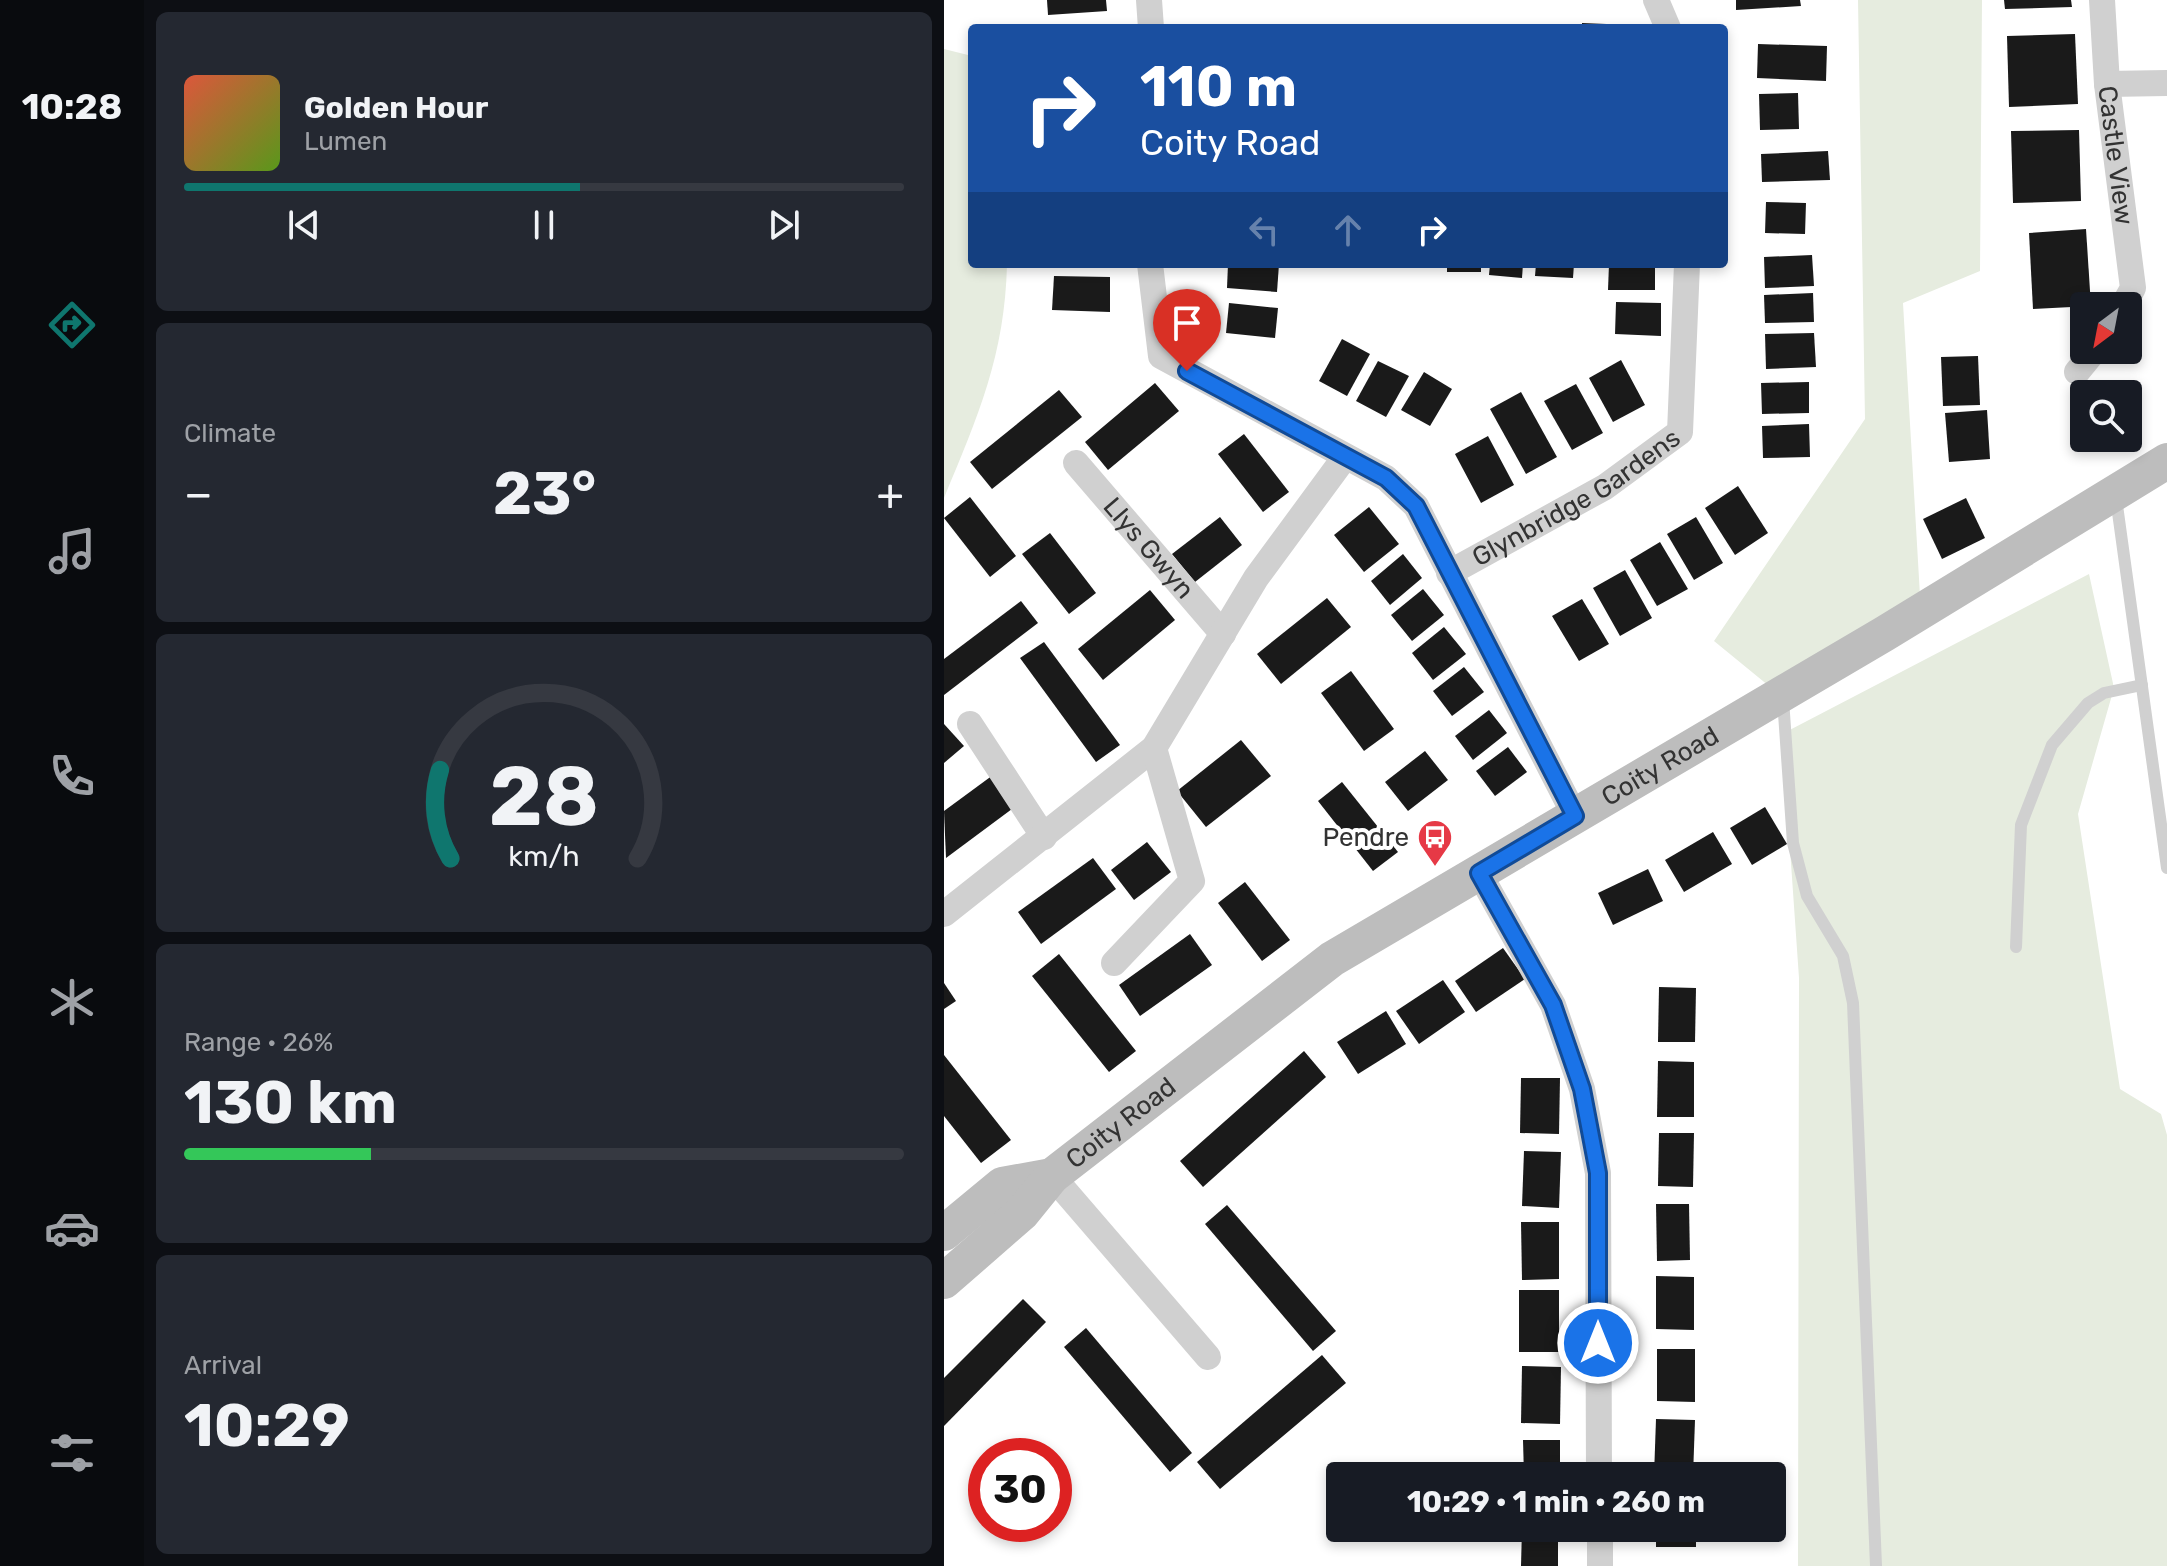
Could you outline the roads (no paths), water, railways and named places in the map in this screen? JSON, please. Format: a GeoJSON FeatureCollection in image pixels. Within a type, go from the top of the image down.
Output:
{"type":"FeatureCollection","features":[{"type":"Feature","properties":{"kind":"main road","name":"Coity Road"},"geometry":{"type":"LineString","coordinates":[[944,1281],[1022,1213],[1052,1176],[1332,959],[1783,694],[2167,461]]}},
{"type":"Feature","properties":{"kind":"main road","name":"Coity Road"},"geometry":{"type":"LineString","coordinates":[[944,1233],[1002,1185],[1052,1176]]}},
{"type":"Feature","properties":{"kind":"street"},"geometry":{"type":"LineString","coordinates":[[1149,0],[1151,24]]}},
{"type":"Feature","properties":{"kind":"street"},"geometry":{"type":"LineString","coordinates":[[1656,0],[1666,24]]}},
{"type":"Feature","properties":{"kind":"street","name":"Castle View"},"geometry":{"type":"LineString","coordinates":[[2102,0],[2107,84],[2133,288],[2131,292]]}},
{"type":"Feature","properties":{"kind":"street"},"geometry":{"type":"LineString","coordinates":[[2107,84],[2167,83]]}},
{"type":"Feature","properties":{"kind":"street","name":"Glynbridge Gardens"},"geometry":{"type":"LineString","coordinates":[[1150,268],[1161,356],[1386,478],[1416,506],[1575,816]]}},
{"type":"Feature","properties":{"kind":"street","name":"Glynbridge Gardens"},"geometry":{"type":"LineString","coordinates":[[1449,573],[1605,487],[1680,432],[1687,268]]}},
{"type":"Feature","properties":{"kind":"street"},"geometry":{"type":"LineString","coordinates":[[2077,372],[2084,364]]}},
{"type":"Feature","properties":{"kind":"street"},"geometry":{"type":"LineString","coordinates":[[944,914],[1154,748],[1256,578],[1345,457]]}},
{"type":"Feature","properties":{"kind":"street","name":"Llys Gwyn"},"geometry":{"type":"LineString","coordinates":[[1076,463],[1223,634]]}},
{"type":"Feature","properties":{"kind":"street"},"geometry":{"type":"LineString","coordinates":[[970,724],[1044,837]]}},
{"type":"Feature","properties":{"kind":"street"},"geometry":{"type":"LineString","coordinates":[[1114,963],[1192,881],[1154,748]]}},
{"type":"Feature","properties":{"kind":"street"},"geometry":{"type":"LineString","coordinates":[[1479,873],[1553,1005],[1582,1089],[1598,1173],[1599,1462]]}},
{"type":"Feature","properties":{"kind":"street"},"geometry":{"type":"LineString","coordinates":[[1052,1176],[1208,1357]]}},
{"type":"Feature","properties":{"kind":"street"},"geometry":{"type":"LineString","coordinates":[[1600,1542],[1600,1566]]}},
{"type":"Feature","properties":{"kind":"lane"},"geometry":{"type":"LineString","coordinates":[[2115,492],[2167,868]]}},
{"type":"Feature","properties":{"kind":"lane"},"geometry":{"type":"LineString","coordinates":[[2016,947],[2021,825],[2052,745],[2088,703],[2104,693],[2142,685]]}},
{"type":"Feature","properties":{"kind":"lane"},"geometry":{"type":"LineString","coordinates":[[1783,694],[1793,843],[1807,896],[1843,956],[1853,1003],[1876,1566]]}},
{"type":"Feature","properties":{"kind":"place","name":"Pendre"},"geometry":{"type":"Point","coordinates":[1435,868]}}]}
